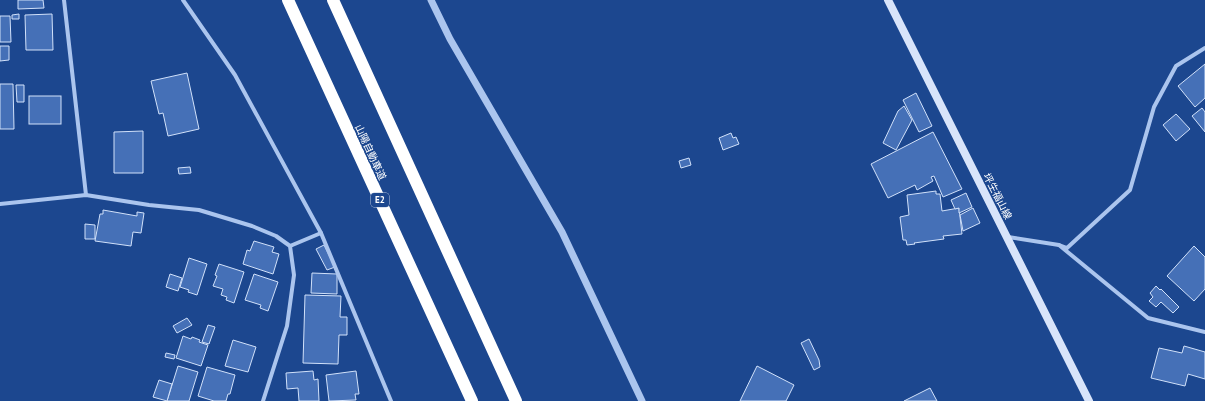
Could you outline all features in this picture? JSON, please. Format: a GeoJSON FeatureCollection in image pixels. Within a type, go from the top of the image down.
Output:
{"type":"FeatureCollection","features":[{"type":"Feature","properties":{"kind":"highway","name":"山陽自動車道"},"geometry":{"type":"LineString","coordinates":[[288,0],[472,401]]}},
{"type":"Feature","properties":{"kind":"highway"},"geometry":{"type":"LineString","coordinates":[[333,0],[516,401]]}},
{"type":"Feature","properties":{"kind":"main road","name":"坪生福山線"},"geometry":{"type":"LineString","coordinates":[[888,0],[1089,401]]}},
{"type":"Feature","properties":{"kind":"street"},"geometry":{"type":"LineString","coordinates":[[64,0],[86,195]]}},
{"type":"Feature","properties":{"kind":"street"},"geometry":{"type":"LineString","coordinates":[[183,0],[235,76],[321,232],[392,401]]}},
{"type":"Feature","properties":{"kind":"street"},"geometry":{"type":"LineString","coordinates":[[431,0],[450,39],[562,232],[642,401]]}},
{"type":"Feature","properties":{"kind":"street"},"geometry":{"type":"LineString","coordinates":[[1008,237],[1059,245],[1067,248],[1130,190],[1154,107],[1176,66],[1205,48]]}},
{"type":"Feature","properties":{"kind":"street"},"geometry":{"type":"LineString","coordinates":[[0,204],[86,195],[149,205],[199,210],[252,226],[276,236],[290,246],[294,276],[287,326],[263,401]]}},
{"type":"Feature","properties":{"kind":"street"},"geometry":{"type":"LineString","coordinates":[[290,246],[321,232]]}},
{"type":"Feature","properties":{"kind":"street"},"geometry":{"type":"LineString","coordinates":[[1059,245],[1148,318],[1205,332]]}},
{"type":"Feature","properties":{"kind":"building"},"geometry":{"type":"Polygon","coordinates":[[[18,0],[43,0],[44,8],[18,9],[18,0]]]}},
{"type":"Feature","properties":{"kind":"building"},"geometry":{"type":"Polygon","coordinates":[[[19,14],[19,19],[12,19],[12,15],[19,14]]]}},
{"type":"Feature","properties":{"kind":"building"},"geometry":{"type":"Polygon","coordinates":[[[52,14],[53,50],[26,50],[25,15],[52,14]]]}},
{"type":"Feature","properties":{"kind":"building"},"geometry":{"type":"Polygon","coordinates":[[[0,16],[10,16],[11,42],[0,42],[0,16]]]}},
{"type":"Feature","properties":{"kind":"building"},"geometry":{"type":"Polygon","coordinates":[[[0,46],[9,46],[9,60],[0,61],[0,46]]]}},
{"type":"Feature","properties":{"kind":"building"},"geometry":{"type":"Polygon","coordinates":[[[1205,64],[1205,98],[1195,107],[1178,86],[1205,64]]]}},
{"type":"Feature","properties":{"kind":"building"},"geometry":{"type":"Polygon","coordinates":[[[187,73],[199,129],[168,136],[163,113],[159,114],[151,81],[187,73]]]}},
{"type":"Feature","properties":{"kind":"building"},"geometry":{"type":"Polygon","coordinates":[[[0,84],[13,84],[14,129],[0,129],[0,84]]]}},
{"type":"Feature","properties":{"kind":"building"},"geometry":{"type":"Polygon","coordinates":[[[16,85],[24,85],[24,102],[17,102],[16,85]]]}},
{"type":"Feature","properties":{"kind":"building"},"geometry":{"type":"Polygon","coordinates":[[[916,93],[932,126],[919,132],[903,100],[916,93]]]}},
{"type":"Feature","properties":{"kind":"building"},"geometry":{"type":"Polygon","coordinates":[[[29,96],[61,96],[61,124],[29,124],[29,96]]]}},
{"type":"Feature","properties":{"kind":"building"},"geometry":{"type":"Polygon","coordinates":[[[904,106],[912,120],[896,150],[883,143],[898,111],[904,106]]]}},
{"type":"Feature","properties":{"kind":"building"},"geometry":{"type":"Polygon","coordinates":[[[1202,108],[1205,112],[1205,132],[1192,116],[1202,108]]]}},
{"type":"Feature","properties":{"kind":"building"},"geometry":{"type":"Polygon","coordinates":[[[1176,114],[1190,129],[1176,141],[1163,125],[1176,114]]]}},
{"type":"Feature","properties":{"kind":"building"},"geometry":{"type":"Polygon","coordinates":[[[143,131],[143,173],[114,173],[114,132],[143,131]]]}},
{"type":"Feature","properties":{"kind":"building"},"geometry":{"type":"Polygon","coordinates":[[[933,132],[962,189],[943,197],[934,176],[931,177],[933,181],[917,190],[915,185],[888,198],[871,164],[933,132]]]}},
{"type":"Feature","properties":{"kind":"building"},"geometry":{"type":"Polygon","coordinates":[[[731,133],[733,138],[736,137],[739,144],[723,150],[719,138],[731,133]]]}},
{"type":"Feature","properties":{"kind":"building"},"geometry":{"type":"Polygon","coordinates":[[[689,158],[691,165],[681,168],[679,161],[689,158]]]}},
{"type":"Feature","properties":{"kind":"building"},"geometry":{"type":"Polygon","coordinates":[[[190,167],[191,173],[179,174],[178,168],[190,167]]]}},
{"type":"Feature","properties":{"kind":"building"},"geometry":{"type":"Polygon","coordinates":[[[936,191],[936,194],[940,194],[942,211],[959,208],[962,234],[943,236],[944,239],[907,245],[906,240],[903,240],[900,217],[909,215],[907,195],[936,191]]]}},
{"type":"Feature","properties":{"kind":"building"},"geometry":{"type":"Polygon","coordinates":[[[966,193],[972,207],[959,213],[959,208],[955,209],[951,200],[966,193]]]}},
{"type":"Feature","properties":{"kind":"building"},"geometry":{"type":"Polygon","coordinates":[[[973,208],[980,223],[963,231],[960,215],[973,208]]]}},
{"type":"Feature","properties":{"kind":"building"},"geometry":{"type":"Polygon","coordinates":[[[103,210],[137,216],[137,212],[144,213],[141,233],[133,232],[131,246],[95,241],[100,214],[103,214],[103,210]]]}},
{"type":"Feature","properties":{"kind":"building"},"geometry":{"type":"Polygon","coordinates":[[[85,224],[95,225],[95,239],[85,239],[85,224]]]}},
{"type":"Feature","properties":{"kind":"building"},"geometry":{"type":"Polygon","coordinates":[[[254,241],[274,247],[272,252],[279,254],[273,274],[243,264],[247,250],[250,251],[254,241]]]}},
{"type":"Feature","properties":{"kind":"building"},"geometry":{"type":"Polygon","coordinates":[[[324,245],[335,267],[327,270],[316,249],[324,245]]]}},
{"type":"Feature","properties":{"kind":"building"},"geometry":{"type":"Polygon","coordinates":[[[1194,246],[1205,257],[1205,289],[1194,301],[1167,276],[1194,246]]]}},
{"type":"Feature","properties":{"kind":"building"},"geometry":{"type":"Polygon","coordinates":[[[189,258],[207,264],[197,295],[180,287],[189,258]]]}},
{"type":"Feature","properties":{"kind":"building"},"geometry":{"type":"Polygon","coordinates":[[[219,264],[244,272],[234,303],[226,300],[227,297],[221,295],[223,289],[213,286],[217,276],[215,275],[219,264]]]}},
{"type":"Feature","properties":{"kind":"building"},"geometry":{"type":"Polygon","coordinates":[[[312,273],[337,274],[337,294],[311,293],[312,273]]]}},
{"type":"Feature","properties":{"kind":"building"},"geometry":{"type":"Polygon","coordinates":[[[170,274],[182,278],[178,291],[166,287],[170,274]]]}},
{"type":"Feature","properties":{"kind":"building"},"geometry":{"type":"Polygon","coordinates":[[[254,274],[278,282],[268,311],[260,308],[261,305],[245,300],[254,274]]]}},
{"type":"Feature","properties":{"kind":"building"},"geometry":{"type":"Polygon","coordinates":[[[1156,286],[1179,307],[1173,313],[1161,302],[1156,307],[1149,301],[1153,297],[1150,293],[1156,286]]]}},
{"type":"Feature","properties":{"kind":"building"},"geometry":{"type":"Polygon","coordinates":[[[305,295],[341,296],[340,317],[347,317],[347,335],[339,335],[338,364],[303,363],[305,295]]]}},
{"type":"Feature","properties":{"kind":"building"},"geometry":{"type":"Polygon","coordinates":[[[187,318],[192,325],[177,333],[173,326],[187,318]]]}},
{"type":"Feature","properties":{"kind":"building"},"geometry":{"type":"Polygon","coordinates":[[[208,325],[215,327],[209,344],[202,342],[208,325]]]}},
{"type":"Feature","properties":{"kind":"building"},"geometry":{"type":"Polygon","coordinates":[[[183,336],[191,339],[192,337],[200,340],[199,342],[208,345],[201,366],[176,358],[183,336]]]}},
{"type":"Feature","properties":{"kind":"building"},"geometry":{"type":"Polygon","coordinates":[[[809,339],[819,360],[820,367],[814,370],[801,343],[809,339]]]}},
{"type":"Feature","properties":{"kind":"building"},"geometry":{"type":"Polygon","coordinates":[[[233,340],[256,347],[248,372],[225,366],[233,340]]]}},
{"type":"Feature","properties":{"kind":"building"},"geometry":{"type":"Polygon","coordinates":[[[1184,346],[1205,352],[1205,379],[1188,374],[1185,386],[1151,378],[1159,348],[1182,353],[1184,346]]]}},
{"type":"Feature","properties":{"kind":"building"},"geometry":{"type":"Polygon","coordinates":[[[166,353],[175,355],[174,359],[165,357],[166,353]]]}},
{"type":"Feature","properties":{"kind":"building"},"geometry":{"type":"Polygon","coordinates":[[[178,366],[198,372],[189,401],[167,401],[178,366]]]}},
{"type":"Feature","properties":{"kind":"building"},"geometry":{"type":"Polygon","coordinates":[[[757,366],[794,385],[786,401],[740,401],[757,366]]]}},
{"type":"Feature","properties":{"kind":"building"},"geometry":{"type":"Polygon","coordinates":[[[207,367],[235,375],[230,394],[228,394],[226,401],[214,401],[198,396],[207,367]]]}},
{"type":"Feature","properties":{"kind":"building"},"geometry":{"type":"Polygon","coordinates":[[[313,371],[314,380],[318,379],[319,401],[299,401],[298,388],[287,389],[286,373],[313,371]]]}},
{"type":"Feature","properties":{"kind":"building"},"geometry":{"type":"Polygon","coordinates":[[[356,371],[359,394],[355,394],[356,400],[329,401],[326,375],[356,371]]]}},
{"type":"Feature","properties":{"kind":"building"},"geometry":{"type":"Polygon","coordinates":[[[159,380],[172,384],[167,401],[153,397],[159,380]]]}},
{"type":"Feature","properties":{"kind":"building"},"geometry":{"type":"Polygon","coordinates":[[[930,388],[937,401],[904,401],[930,388]]]}}]}
